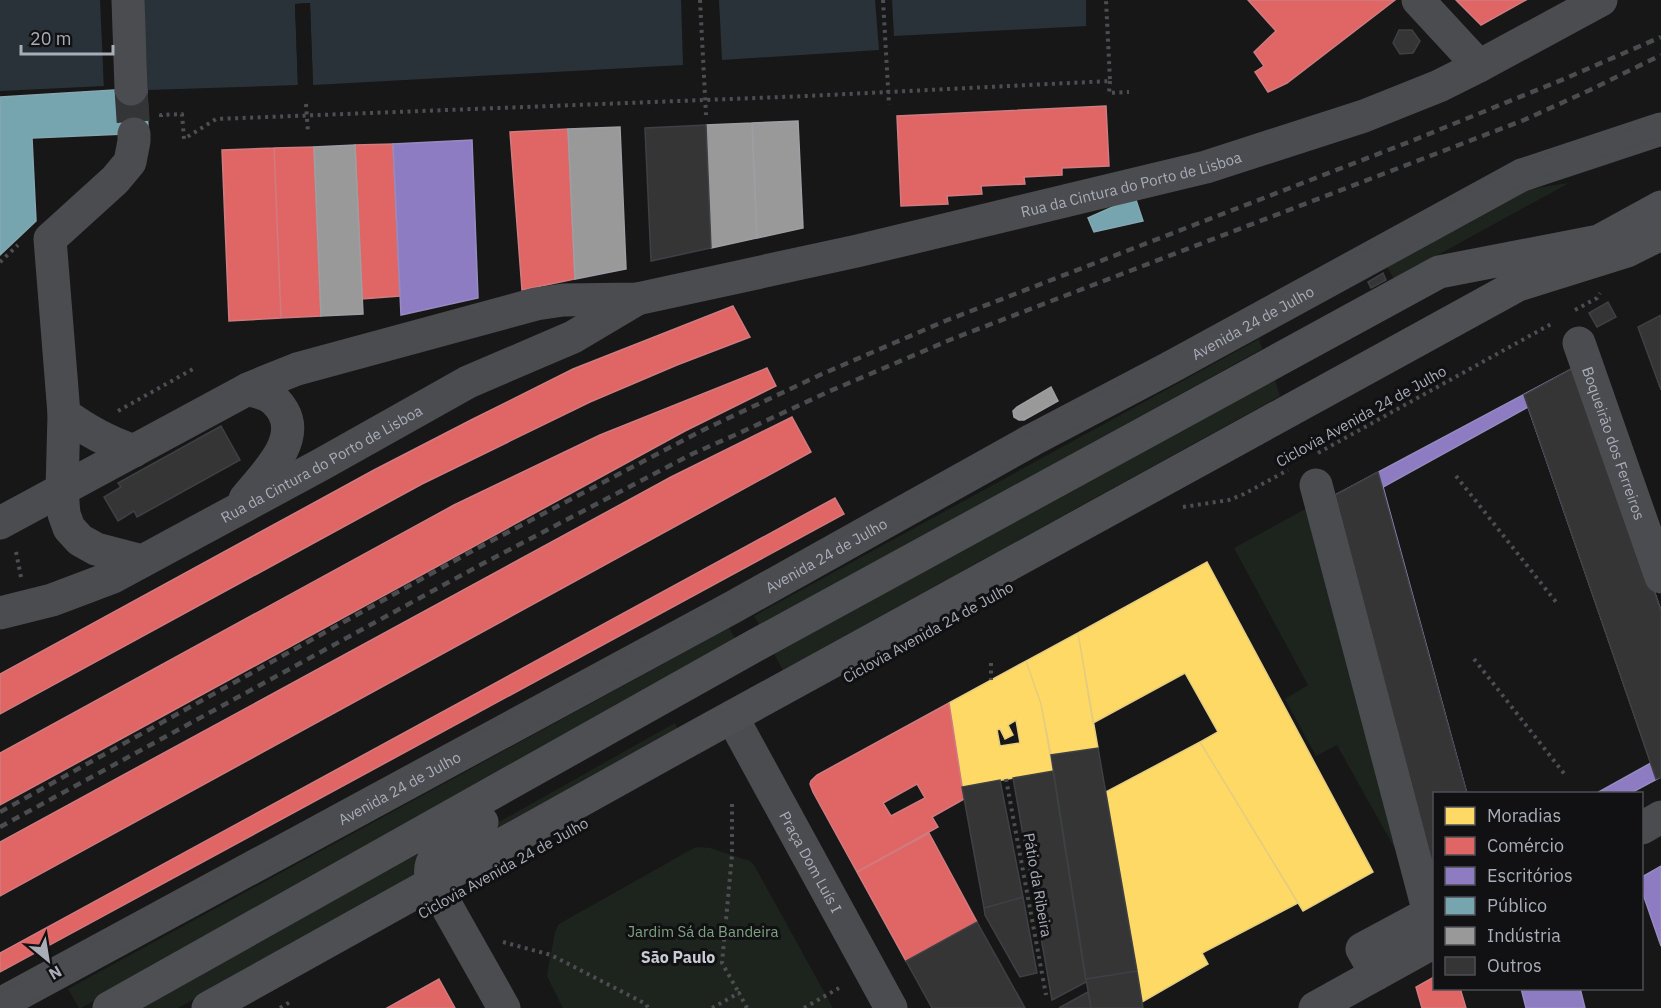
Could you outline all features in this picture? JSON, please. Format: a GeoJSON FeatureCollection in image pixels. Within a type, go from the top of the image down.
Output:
{"type":"FeatureCollection","features":[{"type":"Feature","properties":{"kind":"main road"},"geometry":{"type":"LineString","coordinates":[[109,1008],[706,673],[1438,272],[1599,241],[1661,207]]}},
{"type":"Feature","properties":{"kind":"main road"},"geometry":{"type":"LineString","coordinates":[[208,1008],[1518,285],[1627,251],[1661,234]]}},
{"type":"Feature","properties":{"kind":"main road"},"geometry":{"type":"LineString","coordinates":[[706,673],[732,717]]}},
{"type":"Feature","properties":{"kind":"main road"},"geometry":{"type":"LineString","coordinates":[[434,882],[430,869],[439,852],[466,831],[512,804],[546,763]]}},
{"type":"Feature","properties":{"kind":"street"},"geometry":{"type":"LineString","coordinates":[[128,0],[132,89]]}},
{"type":"Feature","properties":{"kind":"street"},"geometry":{"type":"LineString","coordinates":[[1418,0],[1479,66]]}},
{"type":"Feature","properties":{"kind":"street","name":"Rua da Cintura do Porto de Lisboa"},"geometry":{"type":"LineString","coordinates":[[2,522],[248,389],[297,369],[536,304],[563,300],[637,298],[858,251],[1206,167],[1364,116],[1439,86],[1601,0]]}},
{"type":"Feature","properties":{"kind":"street","name":"Avenida 24 de Julho"},"geometry":{"type":"LineString","coordinates":[[0,1004],[733,607],[1032,440],[1169,368],[1522,175],[1661,129]]}},
{"type":"Feature","properties":{"kind":"street"},"geometry":{"type":"LineString","coordinates":[[134,134],[130,162],[115,180],[50,239],[64,414],[62,490],[64,514],[69,528],[80,540],[96,549],[142,561]]}},
{"type":"Feature","properties":{"kind":"street","name":"Rua da Cintura do Porto de Lisboa"},"geometry":{"type":"LineString","coordinates":[[14,610],[90,587],[113,577],[468,382],[573,337],[637,298]]}},
{"type":"Feature","properties":{"kind":"street","name":"Boqueirão dos Ferreiros"},"geometry":{"type":"LineString","coordinates":[[1567,326],[1661,577]]}},
{"type":"Feature","properties":{"kind":"street"},"geometry":{"type":"LineString","coordinates":[[237,510],[280,454],[288,429],[286,416],[280,406],[271,397],[248,389]]}},
{"type":"Feature","properties":{"kind":"street"},"geometry":{"type":"LineString","coordinates":[[64,414],[108,442],[134,451]]}},
{"type":"Feature","properties":{"kind":"street"},"geometry":{"type":"LineString","coordinates":[[1307,470],[1429,913],[1362,949],[1376,974]]}},
{"type":"Feature","properties":{"kind":"street","name":"Praça Dom Luís I"},"geometry":{"type":"LineString","coordinates":[[732,717],[891,1008]]}},
{"type":"Feature","properties":{"kind":"street"},"geometry":{"type":"LineString","coordinates":[[1643,827],[1661,817]]}},
{"type":"Feature","properties":{"kind":"street"},"geometry":{"type":"LineString","coordinates":[[434,882],[504,1008]]}},
{"type":"Feature","properties":{"kind":"street"},"geometry":{"type":"LineString","coordinates":[[1315,1008],[1433,943]]}},
{"type":"Feature","properties":{"kind":"path"},"geometry":{"type":"LineString","coordinates":[[700,0],[706,115]]}},
{"type":"Feature","properties":{"kind":"path"},"geometry":{"type":"LineString","coordinates":[[883,0],[889,105]]}},
{"type":"Feature","properties":{"kind":"path"},"geometry":{"type":"LineString","coordinates":[[1106,0],[1109,93],[1129,92]]}},
{"type":"Feature","properties":{"kind":"path"},"geometry":{"type":"LineString","coordinates":[[161,116],[182,114],[184,138],[216,119],[1110,81]]}},
{"type":"Feature","properties":{"kind":"path"},"geometry":{"type":"LineString","coordinates":[[306,104],[308,133]]}},
{"type":"Feature","properties":{"kind":"path","name":"Ciclovia Avenida 24 de Julho"},"geometry":{"type":"LineString","coordinates":[[1181,508],[1229,500],[1307,470],[1567,326],[1597,298]]}},
{"type":"Feature","properties":{"kind":"path"},"geometry":{"type":"LineString","coordinates":[[1456,476],[1556,602]]}},
{"type":"Feature","properties":{"kind":"path"},"geometry":{"type":"LineString","coordinates":[[2,522],[13,539],[14,610]]}},
{"type":"Feature","properties":{"kind":"path"},"geometry":{"type":"LineString","coordinates":[[1474,659],[1566,776]]}},
{"type":"Feature","properties":{"kind":"path"},"geometry":{"type":"LineString","coordinates":[[991,663],[991,680]]}},
{"type":"Feature","properties":{"kind":"path","name":"Pátio da Ribeira"},"geometry":{"type":"LineString","coordinates":[[1006,779],[1046,994]]}},
{"type":"Feature","properties":{"kind":"path"},"geometry":{"type":"LineString","coordinates":[[732,804],[732,855],[722,963],[747,1008]]}},
{"type":"Feature","properties":{"kind":"path"},"geometry":{"type":"LineString","coordinates":[[493,939],[551,955],[646,1004],[648,1008]]}},
{"type":"Feature","properties":{"kind":"path"},"geometry":{"type":"LineString","coordinates":[[804,1008],[839,988]]}},
{"type":"Feature","properties":{"kind":"path"},"geometry":{"type":"LineString","coordinates":[[712,1008],[739,993]]}},
{"type":"Feature","properties":{"kind":"path"},"geometry":{"type":"LineString","coordinates":[[280,1008],[290,1002]]}},
{"type":"Feature","properties":{"kind":"green space"},"geometry":{"type":"Polygon","coordinates":[[[1569,183],[1394,279],[1387,267],[1530,189],[1569,183]]]}},
{"type":"Feature","properties":{"kind":"green space"},"geometry":{"type":"Polygon","coordinates":[[[1259,339],[1262,349],[760,626],[754,616],[1259,339]]]}},
{"type":"Feature","properties":{"kind":"green space"},"geometry":{"type":"Polygon","coordinates":[[[1274,377],[1280,396],[783,670],[773,652],[1274,377]]]}},
{"type":"Feature","properties":{"kind":"green space"},"geometry":{"type":"Polygon","coordinates":[[[1311,506],[1399,856],[1337,745],[1316,756],[1285,699],[1308,685],[1234,548],[1311,506]]]}},
{"type":"Feature","properties":{"kind":"green space"},"geometry":{"type":"Polygon","coordinates":[[[729,628],[736,640],[81,1008],[68,989],[729,628]]]}},
{"type":"Feature","properties":{"kind":"green space"},"geometry":{"type":"Polygon","coordinates":[[[675,723],[677,728],[495,830],[492,826],[675,723]]]}},
{"type":"Feature","properties":{"kind":"green space","name":"Jardim Sá da Bandeira"},"geometry":{"type":"Polygon","coordinates":[[[700,847],[750,861],[754,865],[833,1008],[563,1008],[547,975],[555,932],[559,924],[694,848],[700,847]]]}},
{"type":"Feature","properties":{"kind":"green space"},"geometry":{"type":"Polygon","coordinates":[[[416,855],[419,856],[422,872],[178,1008],[136,1008],[416,855]]]}},
{"type":"Feature","properties":{"kind":"shaded area"},"geometry":{"type":"Polygon","coordinates":[[[0,0],[681,0],[683,65],[313,85],[310,3],[295,4],[298,85],[147,90],[146,47],[103,49],[104,86],[0,91],[0,0]]]}},
{"type":"Feature","properties":{"kind":"shaded area"},"geometry":{"type":"Polygon","coordinates":[[[719,0],[875,0],[879,50],[722,60],[719,0]]]}},
{"type":"Feature","properties":{"kind":"shaded area"},"geometry":{"type":"Polygon","coordinates":[[[892,0],[1086,0],[1086,26],[894,36],[892,0]]]}},
{"type":"Feature","properties":{"kind":"pier"},"geometry":{"type":"Polygon","coordinates":[[[100,0],[143,0],[143,50],[106,51],[107,87],[104,89],[100,0]]]}},
{"type":"Feature","properties":{"kind":"pier"},"geometry":{"type":"Polygon","coordinates":[[[310,3],[313,88],[310,85],[307,6],[298,6],[301,85],[298,88],[295,4],[310,3]]]}},
{"type":"Feature","properties":{"kind":"building: Moradias"},"geometry":{"type":"Polygon","coordinates":[[[1207,562],[1373,872],[1303,911],[1200,742],[1218,732],[1185,673],[1093,723],[1078,633],[1207,562]]]}},
{"type":"Feature","properties":{"kind":"building: Moradias"},"geometry":{"type":"Polygon","coordinates":[[[1078,633],[1098,748],[1051,755],[1041,704],[1026,661],[1078,633]]]}},
{"type":"Feature","properties":{"kind":"building: Moradias"},"geometry":{"type":"Polygon","coordinates":[[[1026,661],[1041,704],[1053,771],[962,787],[949,703],[1026,661]],[[1016,720],[1008,725],[1013,735],[1005,739],[1000,729],[997,730],[1000,746],[1020,743],[1016,720]]]}},
{"type":"Feature","properties":{"kind":"building: Moradias"},"geometry":{"type":"Polygon","coordinates":[[[1200,742],[1298,903],[1202,953],[1208,964],[1142,1002],[1106,792],[1200,742]]]}},
{"type":"Feature","properties":{"kind":"building: Comércio"},"geometry":{"type":"Polygon","coordinates":[[[1248,0],[1395,0],[1287,83],[1268,92],[1255,72],[1264,66],[1254,52],[1276,31],[1248,0]]]}},
{"type":"Feature","properties":{"kind":"building: Comércio"},"geometry":{"type":"Polygon","coordinates":[[[1456,0],[1526,0],[1481,25],[1456,0]]]}},
{"type":"Feature","properties":{"kind":"building: Comércio"},"geometry":{"type":"Polygon","coordinates":[[[1106,106],[1109,166],[1062,168],[1062,175],[1024,177],[1025,184],[981,186],[982,194],[947,196],[948,204],[901,206],[897,116],[1106,106]]]}},
{"type":"Feature","properties":{"kind":"building: Comércio"},"geometry":{"type":"Polygon","coordinates":[[[568,129],[575,279],[522,290],[510,132],[568,129]]]}},
{"type":"Feature","properties":{"kind":"building: Comércio"},"geometry":{"type":"Polygon","coordinates":[[[393,144],[400,296],[362,299],[355,145],[393,144]]]}},
{"type":"Feature","properties":{"kind":"building: Comércio"},"geometry":{"type":"Polygon","coordinates":[[[314,147],[321,316],[281,318],[274,148],[314,147]]]}},
{"type":"Feature","properties":{"kind":"building: Comércio"},"geometry":{"type":"Polygon","coordinates":[[[274,148],[281,318],[229,321],[222,150],[274,148]]]}},
{"type":"Feature","properties":{"kind":"building: Comércio"},"geometry":{"type":"Polygon","coordinates":[[[733,306],[750,337],[590,402],[422,484],[0,714],[0,674],[374,470],[473,419],[573,369],[733,306]]]}},
{"type":"Feature","properties":{"kind":"building: Comércio"},"geometry":{"type":"Polygon","coordinates":[[[767,368],[776,386],[685,431],[0,805],[0,753],[454,505],[600,435],[767,368]]]}},
{"type":"Feature","properties":{"kind":"building: Comércio"},"geometry":{"type":"Polygon","coordinates":[[[792,417],[811,452],[0,896],[0,842],[671,477],[792,417]]]}},
{"type":"Feature","properties":{"kind":"building: Comércio"},"geometry":{"type":"Polygon","coordinates":[[[835,498],[844,514],[0,972],[0,953],[835,498]]]}},
{"type":"Feature","properties":{"kind":"building: Comércio"},"geometry":{"type":"Polygon","coordinates":[[[949,703],[964,799],[932,817],[938,827],[857,872],[813,792],[810,784],[817,775],[949,703]],[[917,784],[883,803],[891,816],[925,798],[917,784]]]}},
{"type":"Feature","properties":{"kind":"building: Comércio"},"geometry":{"type":"Polygon","coordinates":[[[929,833],[977,922],[906,961],[857,872],[929,833]]]}},
{"type":"Feature","properties":{"kind":"building: Comércio"},"geometry":{"type":"Polygon","coordinates":[[[1433,978],[1433,990],[1461,990],[1466,1008],[1422,1008],[1416,987],[1433,978]]]}},
{"type":"Feature","properties":{"kind":"building: Comércio"},"geometry":{"type":"Polygon","coordinates":[[[439,979],[455,1008],[387,1008],[439,979]]]}},
{"type":"Feature","properties":{"kind":"building: Escritórios"},"geometry":{"type":"Polygon","coordinates":[[[472,140],[478,298],[401,315],[393,144],[472,140]]]}},
{"type":"Feature","properties":{"kind":"building: Escritórios"},"geometry":{"type":"Polygon","coordinates":[[[1577,366],[1661,611],[1661,777],[1633,792],[1599,792],[1651,763],[1528,407],[1383,487],[1466,792],[1433,792],[1433,887],[1328,499],[1577,366]]]}},
{"type":"Feature","properties":{"kind":"building: Escritórios"},"geometry":{"type":"Polygon","coordinates":[[[1661,866],[1661,946],[1643,894],[1643,876],[1661,866]]]}},
{"type":"Feature","properties":{"kind":"building: Escritórios"},"geometry":{"type":"Polygon","coordinates":[[[1522,990],[1580,990],[1585,1008],[1526,1008],[1522,990]]]}},
{"type":"Feature","properties":{"kind":"building: Público"},"geometry":{"type":"Polygon","coordinates":[[[147,90],[148,133],[32,138],[36,221],[0,255],[0,97],[147,90]]]}},
{"type":"Feature","properties":{"kind":"building: Público"},"geometry":{"type":"Polygon","coordinates":[[[1135,197],[1143,221],[1094,232],[1088,218],[1135,197]]]}},
{"type":"Feature","properties":{"kind":"building: Indústria"},"geometry":{"type":"Polygon","coordinates":[[[798,121],[803,228],[757,238],[752,123],[798,121]]]}},
{"type":"Feature","properties":{"kind":"building: Indústria"},"geometry":{"type":"Polygon","coordinates":[[[752,123],[757,238],[711,248],[706,125],[752,123]]]}},
{"type":"Feature","properties":{"kind":"building: Indústria"},"geometry":{"type":"Polygon","coordinates":[[[620,127],[626,269],[575,279],[568,129],[620,127]]]}},
{"type":"Feature","properties":{"kind":"building: Indústria"},"geometry":{"type":"Polygon","coordinates":[[[355,145],[363,314],[321,316],[314,147],[355,145]]]}},
{"type":"Feature","properties":{"kind":"building: Indústria"},"geometry":{"type":"Polygon","coordinates":[[[1051,387],[1058,401],[1024,420],[1014,417],[1013,411],[1017,407],[1051,387]]]}},
{"type":"Feature","properties":{"kind":"building: Outros"},"geometry":{"type":"Polygon","coordinates":[[[1399,30],[1412,30],[1420,41],[1413,53],[1400,54],[1393,43],[1399,30]]]}},
{"type":"Feature","properties":{"kind":"building: Outros"},"geometry":{"type":"Polygon","coordinates":[[[706,125],[711,248],[651,261],[645,128],[706,125]]]}},
{"type":"Feature","properties":{"kind":"building: Outros"},"geometry":{"type":"Polygon","coordinates":[[[1383,273],[1386,280],[1371,288],[1368,282],[1383,273]]]}},
{"type":"Feature","properties":{"kind":"building: Outros"},"geometry":{"type":"Polygon","coordinates":[[[1608,302],[1616,317],[1597,327],[1589,313],[1608,302]]]}},
{"type":"Feature","properties":{"kind":"building: Outros"},"geometry":{"type":"Polygon","coordinates":[[[1661,315],[1661,390],[1638,327],[1661,315]]]}},
{"type":"Feature","properties":{"kind":"building: Outros"},"geometry":{"type":"Polygon","coordinates":[[[1577,366],[1661,611],[1661,777],[1656,779],[1524,395],[1577,366]]]}},
{"type":"Feature","properties":{"kind":"building: Outros"},"geometry":{"type":"Polygon","coordinates":[[[221,426],[240,460],[137,517],[134,511],[118,521],[104,497],[121,487],[118,483],[221,426]]]}},
{"type":"Feature","properties":{"kind":"building: Outros"},"geometry":{"type":"Polygon","coordinates":[[[1378,472],[1466,792],[1433,792],[1433,887],[1328,499],[1378,472]]]}},
{"type":"Feature","properties":{"kind":"building: Outros"},"geometry":{"type":"Polygon","coordinates":[[[1098,748],[1137,971],[1086,979],[1051,755],[1098,748]]]}},
{"type":"Feature","properties":{"kind":"building: Outros"},"geometry":{"type":"Polygon","coordinates":[[[1053,771],[1086,982],[1052,1000],[1013,778],[1053,771]]]}},
{"type":"Feature","properties":{"kind":"building: Outros"},"geometry":{"type":"Polygon","coordinates":[[[1000,780],[1023,897],[984,908],[962,787],[1000,780]]]}},
{"type":"Feature","properties":{"kind":"building: Outros"},"geometry":{"type":"Polygon","coordinates":[[[1023,897],[1037,973],[1020,977],[985,915],[984,908],[1023,897]]]}},
{"type":"Feature","properties":{"kind":"building: Outros"},"geometry":{"type":"Polygon","coordinates":[[[977,922],[1025,1008],[932,1008],[906,961],[977,922]]]}},
{"type":"Feature","properties":{"kind":"building: Outros"},"geometry":{"type":"Polygon","coordinates":[[[1137,971],[1143,1008],[1091,1008],[1086,979],[1137,971]]]}},
{"type":"Feature","properties":{"kind":"building: Outros"},"geometry":{"type":"Polygon","coordinates":[[[1088,992],[1091,1008],[1059,1008],[1088,992]]]}},
{"type":"Feature","properties":{"kind":"tunnel"},"geometry":{"type":"LineString","coordinates":[[131,89],[134,134]]}},
{"type":"Feature","properties":{"kind":"tram line"},"geometry":{"type":"LineString","coordinates":[[0,992],[728,598],[1516,165],[1661,118]]}},
{"type":"Feature","properties":{"kind":"tram line"},"geometry":{"type":"LineString","coordinates":[[21,1008],[736,612],[1270,324],[1525,183],[1661,137]]}},
{"type":"Feature","properties":{"kind":"railway"},"geometry":{"type":"LineString","coordinates":[[0,812],[474,550],[701,431],[822,374],[945,321],[1409,142],[1661,37]]}},
{"type":"Feature","properties":{"kind":"railway"},"geometry":{"type":"LineString","coordinates":[[0,827],[482,564],[692,454],[952,339],[1524,120],[1661,55]]}},
{"type":"Feature","properties":{"kind":"district","name":"São Paulo"},"geometry":{"type":"Point","coordinates":[678,957]}}]}
